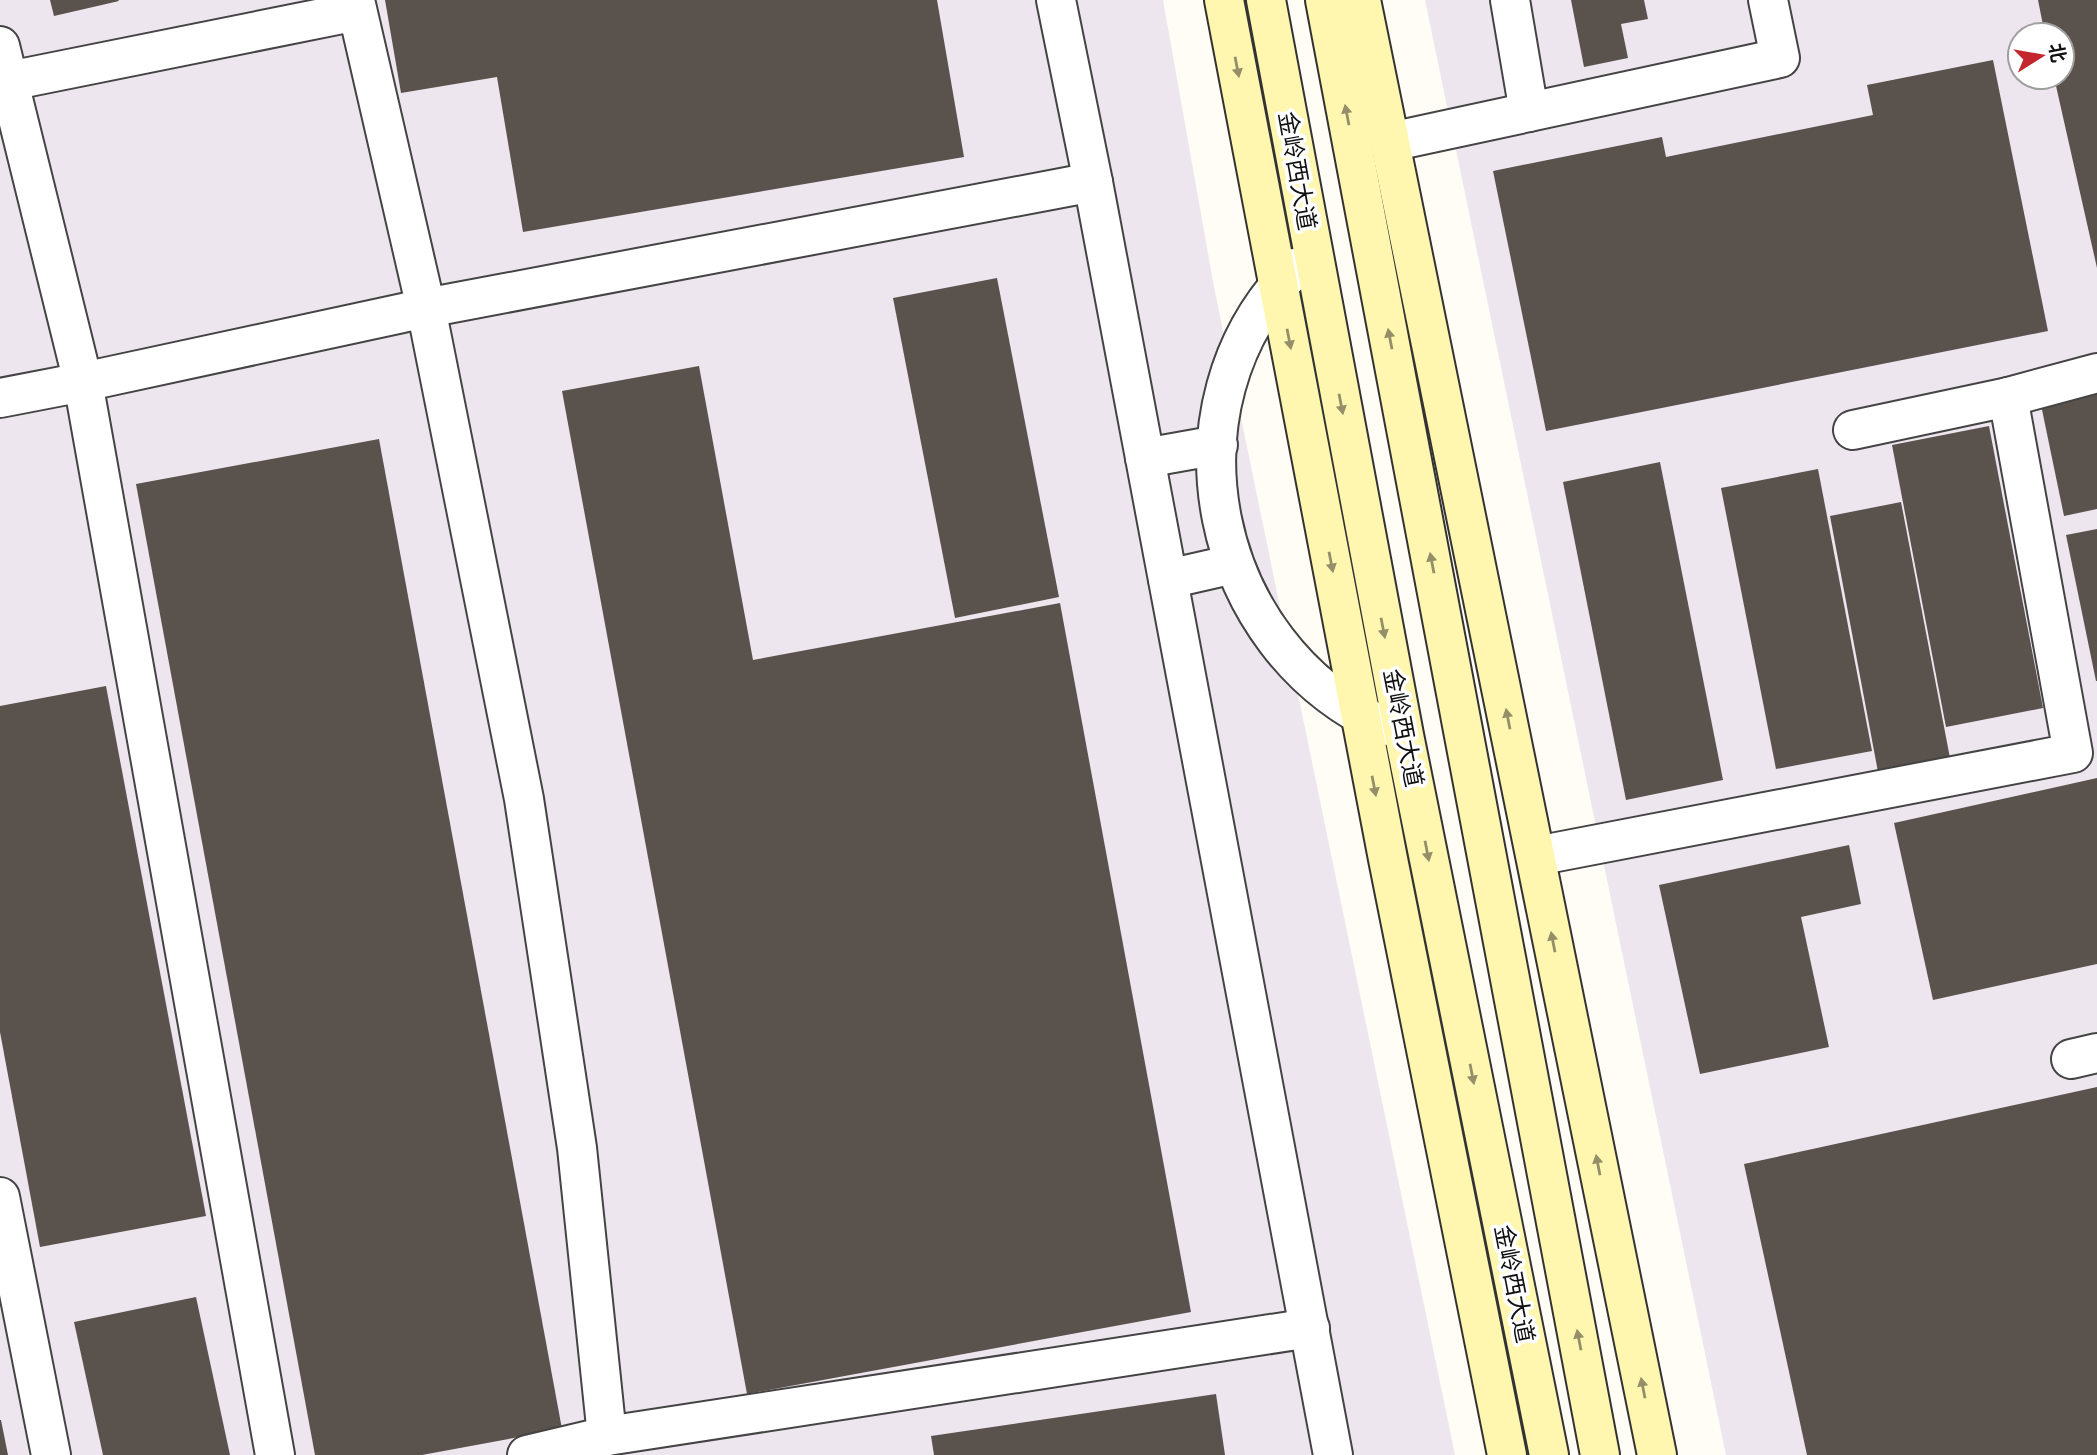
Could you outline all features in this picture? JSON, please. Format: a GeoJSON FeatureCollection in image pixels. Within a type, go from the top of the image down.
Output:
{"type":"FeatureCollection","features":[{"type":"Feature","properties":{"kind":"street"},"geometry":{"type":"LineString","coordinates":[[1056,0],[1093,182],[1333,1455]]}},
{"type":"Feature","properties":{"kind":"street"},"geometry":{"type":"LineString","coordinates":[[1224,0],[1360,715],[1507,1455]]}},
{"type":"Feature","properties":{"kind":"street","name":"金岭西大道"},"geometry":{"type":"LineString","coordinates":[[1266,0],[1404,736],[1549,1455]]}},
{"type":"Feature","properties":{"kind":"street"},"geometry":{"type":"LineString","coordinates":[[1325,0],[1601,1455]]}},
{"type":"Feature","properties":{"kind":"street"},"geometry":{"type":"LineString","coordinates":[[1361,0],[1657,1455]]}},
{"type":"Feature","properties":{"kind":"street"},"geometry":{"type":"LineString","coordinates":[[1510,0],[1529,112]]}},
{"type":"Feature","properties":{"kind":"street"},"geometry":{"type":"LineString","coordinates":[[1390,142],[1780,58],[1768,0]]}},
{"type":"Feature","properties":{"kind":"street"},"geometry":{"type":"LineString","coordinates":[[275,1455],[83,382],[4,63],[356,5],[426,308],[524,799],[577,1148],[607,1436]]}},
{"type":"Feature","properties":{"kind":"street"},"geometry":{"type":"LineString","coordinates":[[0,398],[426,308],[1093,182]]}},
{"type":"Feature","properties":{"kind":"street"},"geometry":{"type":"LineString","coordinates":[[1312,252],[1279,287],[1262,310],[1249,332],[1229,379],[1217,444],[1217,494],[1224,533],[1234,564],[1254,608],[1276,641],[1303,671],[1333,697],[1360,715],[1404,736]]}},
{"type":"Feature","properties":{"kind":"street"},"geometry":{"type":"LineString","coordinates":[[1853,430],[2008,397],[2097,373]]}},
{"type":"Feature","properties":{"kind":"street"},"geometry":{"type":"LineString","coordinates":[[1536,856],[2073,753],[2008,397]]}},
{"type":"Feature","properties":{"kind":"street"},"geometry":{"type":"LineString","coordinates":[[1145,458],[1217,444]]}},
{"type":"Feature","properties":{"kind":"street"},"geometry":{"type":"LineString","coordinates":[[1168,579],[1234,564]]}},
{"type":"Feature","properties":{"kind":"street"},"geometry":{"type":"LineString","coordinates":[[0,1197],[10,1303],[51,1455]]}},
{"type":"Feature","properties":{"kind":"street"},"geometry":{"type":"LineString","coordinates":[[527,1455],[607,1436],[1310,1328]]}},
{"type":"Feature","properties":{"kind":"shaded area"},"geometry":{"type":"Polygon","coordinates":[[[0,0],[1163,0],[1214,287],[1455,1455],[0,1455],[0,0]]]}},
{"type":"Feature","properties":{"kind":"shaded area"},"geometry":{"type":"Polygon","coordinates":[[[1425,0],[2097,0],[2097,1455],[1726,1455],[1425,0]]]}},
{"type":"Feature","properties":{"kind":"building"},"geometry":{"type":"Polygon","coordinates":[[[50,0],[118,0],[119,1],[54,16],[50,0]]]}},
{"type":"Feature","properties":{"kind":"building"},"geometry":{"type":"Polygon","coordinates":[[[385,0],[937,0],[964,157],[523,232],[497,77],[401,93],[385,0]]]}},
{"type":"Feature","properties":{"kind":"building"},"geometry":{"type":"Polygon","coordinates":[[[1571,0],[1644,0],[1648,19],[1621,24],[1628,58],[1584,67],[1571,0]]]}},
{"type":"Feature","properties":{"kind":"building"},"geometry":{"type":"Polygon","coordinates":[[[2038,0],[2097,0],[2097,268],[2057,91],[2076,91],[2076,21],[2042,21],[2038,0]]]}},
{"type":"Feature","properties":{"kind":"building"},"geometry":{"type":"Polygon","coordinates":[[[1993,60],[2048,331],[1546,431],[1493,171],[1662,137],[1666,157],[1873,115],[1867,85],[1993,60]]]}},
{"type":"Feature","properties":{"kind":"building"},"geometry":{"type":"Polygon","coordinates":[[[997,278],[1059,597],[955,618],[893,298],[997,278]]]}},
{"type":"Feature","properties":{"kind":"building"},"geometry":{"type":"Polygon","coordinates":[[[699,366],[753,660],[1060,603],[1191,1312],[747,1394],[562,391],[699,366]]]}},
{"type":"Feature","properties":{"kind":"building"},"geometry":{"type":"Polygon","coordinates":[[[2097,388],[2097,509],[2064,516],[2040,400],[2097,388]]]}},
{"type":"Feature","properties":{"kind":"building"},"geometry":{"type":"Polygon","coordinates":[[[1989,426],[2043,708],[1946,727],[1892,445],[1989,426]]]}},
{"type":"Feature","properties":{"kind":"building"},"geometry":{"type":"Polygon","coordinates":[[[379,439],[562,1429],[422,1455],[315,1455],[136,484],[379,439]]]}},
{"type":"Feature","properties":{"kind":"building"},"geometry":{"type":"Polygon","coordinates":[[[1660,462],[1723,780],[1626,800],[1563,482],[1660,462]]]}},
{"type":"Feature","properties":{"kind":"building"},"geometry":{"type":"Polygon","coordinates":[[[1818,469],[1872,751],[1776,769],[1721,488],[1818,469]]]}},
{"type":"Feature","properties":{"kind":"building"},"geometry":{"type":"Polygon","coordinates":[[[1901,502],[1950,758],[1878,772],[1830,516],[1901,502]]]}},
{"type":"Feature","properties":{"kind":"building"},"geometry":{"type":"Polygon","coordinates":[[[2097,529],[2097,681],[2096,681],[2066,535],[2097,529]]]}},
{"type":"Feature","properties":{"kind":"building"},"geometry":{"type":"Polygon","coordinates":[[[106,686],[206,1216],[40,1247],[0,1032],[0,706],[106,686]]]}},
{"type":"Feature","properties":{"kind":"building"},"geometry":{"type":"Polygon","coordinates":[[[2097,778],[2097,964],[1933,1000],[1894,823],[2097,778]]]}},
{"type":"Feature","properties":{"kind":"building"},"geometry":{"type":"Polygon","coordinates":[[[1849,845],[1861,904],[1801,917],[1829,1047],[1700,1074],[1659,885],[1849,845]]]}},
{"type":"Feature","properties":{"kind":"building"},"geometry":{"type":"Polygon","coordinates":[[[2097,1087],[2097,1455],[1807,1455],[1744,1164],[2097,1087]]]}},
{"type":"Feature","properties":{"kind":"building"},"geometry":{"type":"Polygon","coordinates":[[[196,1297],[230,1455],[103,1455],[74,1322],[196,1297]]]}},
{"type":"Feature","properties":{"kind":"building"},"geometry":{"type":"Polygon","coordinates":[[[1216,1394],[1225,1455],[934,1455],[931,1436],[1216,1394]]]}},
{"type":"Feature","properties":{"kind":"building"},"geometry":{"type":"Polygon","coordinates":[[[1,1420],[8,1455],[0,1455],[1,1420]]]}}]}
